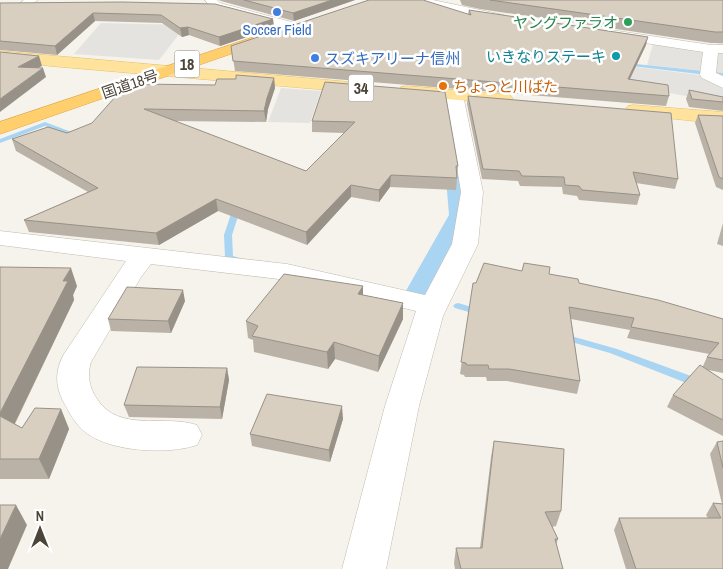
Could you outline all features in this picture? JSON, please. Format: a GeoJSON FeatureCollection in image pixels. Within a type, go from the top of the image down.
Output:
{"type":"FeatureCollection","features":[{"type":"Feature","properties":{"kind":"highway","name":"国道18号"},"geometry":{"type":"LineString","coordinates":[[0,128],[312,21]]}},
{"type":"Feature","properties":{"kind":"main road","name":"34"},"geometry":{"type":"LineString","coordinates":[[0,55],[165,72],[375,89]]}},
{"type":"Feature","properties":{"kind":"main road","name":"34"},"geometry":{"type":"LineString","coordinates":[[394,90],[524,101]]}},
{"type":"Feature","properties":{"kind":"main road"},"geometry":{"type":"LineString","coordinates":[[614,109],[723,118]]}},
{"type":"Feature","properties":{"kind":"street"},"geometry":{"type":"LineString","coordinates":[[418,0],[480,15],[515,20]]}},
{"type":"Feature","properties":{"kind":"street"},"geometry":{"type":"LineString","coordinates":[[8,5],[33,3]]}},
{"type":"Feature","properties":{"kind":"street"},"geometry":{"type":"LineString","coordinates":[[208,4],[294,27]]}},
{"type":"Feature","properties":{"kind":"street"},"geometry":{"type":"LineString","coordinates":[[593,31],[717,49],[708,73],[723,83]]}},
{"type":"Feature","properties":{"kind":"street"},"geometry":{"type":"LineString","coordinates":[[364,569],[402,406],[428,316],[465,244],[472,192],[454,95]]}},
{"type":"Feature","properties":{"kind":"street"},"geometry":{"type":"LineString","coordinates":[[0,238],[287,272],[434,306]]}},
{"type":"Feature","properties":{"kind":"street"},"geometry":{"type":"LineString","coordinates":[[144,256],[129,274],[75,362],[72,372],[73,386],[82,406],[93,420],[105,429],[125,434],[184,436]]}},
{"type":"Feature","properties":{"kind":"shaded area"},"geometry":{"type":"Polygon","coordinates":[[[101,23],[186,25],[159,60],[74,54],[101,23]]]}},
{"type":"Feature","properties":{"kind":"shaded area"},"geometry":{"type":"Polygon","coordinates":[[[723,29],[723,73],[647,65],[655,38],[716,47],[723,29]]]}},
{"type":"Feature","properties":{"kind":"shaded area"},"geometry":{"type":"Polygon","coordinates":[[[613,64],[699,75],[723,88],[723,103],[643,88],[608,74],[613,64]]]}},
{"type":"Feature","properties":{"kind":"shaded area"},"geometry":{"type":"Polygon","coordinates":[[[281,88],[321,91],[310,123],[268,122],[281,88]]]}},
{"type":"Feature","properties":{"kind":"building"},"geometry":{"type":"Polygon","coordinates":[[[244,0],[332,0],[293,13],[244,0]]]}},
{"type":"Feature","properties":{"kind":"building"},"geometry":{"type":"Polygon","coordinates":[[[369,0],[423,0],[471,15],[469,10],[648,37],[628,79],[668,85],[669,96],[233,61],[231,46],[369,0]]]}},
{"type":"Feature","properties":{"kind":"building"},"geometry":{"type":"Polygon","coordinates":[[[490,0],[723,0],[723,32],[715,32],[490,0]]]}},
{"type":"Feature","properties":{"kind":"building"},"geometry":{"type":"Polygon","coordinates":[[[122,2],[215,4],[273,19],[219,37],[188,27],[180,28],[161,15],[93,13],[55,46],[0,41],[0,3],[122,2]]]}},
{"type":"Feature","properties":{"kind":"building"},"geometry":{"type":"Polygon","coordinates":[[[0,52],[39,56],[18,67],[43,68],[0,99],[0,52]]]}},
{"type":"Feature","properties":{"kind":"building"},"geometry":{"type":"Polygon","coordinates":[[[236,75],[274,78],[264,111],[144,109],[306,171],[355,122],[312,121],[325,82],[445,92],[458,166],[456,166],[457,178],[391,175],[379,190],[351,185],[306,232],[216,199],[156,233],[24,220],[98,188],[12,139],[48,127],[67,133],[92,123],[124,87],[132,87],[137,84],[215,85],[217,79],[236,79],[236,75]]]}},
{"type":"Feature","properties":{"kind":"building"},"geometry":{"type":"Polygon","coordinates":[[[689,90],[723,97],[723,102],[692,99],[689,90]]]}},
{"type":"Feature","properties":{"kind":"building"},"geometry":{"type":"Polygon","coordinates":[[[468,96],[671,113],[678,179],[633,172],[640,195],[582,190],[579,186],[565,185],[564,177],[522,176],[519,171],[483,169],[468,96]]]}},
{"type":"Feature","properties":{"kind":"building"},"geometry":{"type":"Polygon","coordinates":[[[698,115],[723,116],[723,179],[719,177],[698,115]]]}},
{"type":"Feature","properties":{"kind":"building"},"geometry":{"type":"Polygon","coordinates":[[[484,263],[522,271],[524,263],[550,267],[549,274],[578,279],[579,283],[658,300],[723,319],[723,360],[707,357],[719,343],[631,327],[634,318],[569,307],[580,381],[509,369],[489,369],[488,365],[467,365],[461,362],[473,283],[476,283],[484,263]]]}},
{"type":"Feature","properties":{"kind":"building"},"geometry":{"type":"Polygon","coordinates":[[[0,267],[71,268],[63,281],[68,281],[0,413],[0,267]]]}},
{"type":"Feature","properties":{"kind":"building"},"geometry":{"type":"Polygon","coordinates":[[[284,274],[363,286],[358,294],[403,303],[379,356],[334,342],[327,352],[252,336],[258,326],[246,321],[284,274]]]}},
{"type":"Feature","properties":{"kind":"building"},"geometry":{"type":"Polygon","coordinates":[[[127,287],[183,290],[168,321],[108,319],[127,287]]]}},
{"type":"Feature","properties":{"kind":"building"},"geometry":{"type":"Polygon","coordinates":[[[700,365],[723,380],[723,420],[673,395],[700,365]]]}},
{"type":"Feature","properties":{"kind":"building"},"geometry":{"type":"Polygon","coordinates":[[[137,367],[227,368],[220,407],[124,405],[137,367]]]}},
{"type":"Feature","properties":{"kind":"building"},"geometry":{"type":"Polygon","coordinates":[[[267,394],[342,406],[329,450],[250,434],[267,394]]]}},
{"type":"Feature","properties":{"kind":"building"},"geometry":{"type":"Polygon","coordinates":[[[35,408],[61,409],[39,459],[0,459],[0,416],[22,428],[35,408]]]}},
{"type":"Feature","properties":{"kind":"building"},"geometry":{"type":"Polygon","coordinates":[[[494,441],[564,449],[561,511],[545,512],[558,539],[555,539],[563,569],[461,569],[456,548],[482,548],[494,441]]]}},
{"type":"Feature","properties":{"kind":"building"},"geometry":{"type":"Polygon","coordinates":[[[723,441],[723,468],[717,442],[723,441]]]}},
{"type":"Feature","properties":{"kind":"building"},"geometry":{"type":"Polygon","coordinates":[[[713,503],[723,504],[723,569],[636,569],[619,518],[721,518],[713,503]]]}},
{"type":"Feature","properties":{"kind":"building"},"geometry":{"type":"Polygon","coordinates":[[[0,505],[16,505],[0,539],[0,505]]]}},
{"type":"Feature","properties":{"kind":"waterway"},"geometry":{"type":"LineString","coordinates":[[626,64],[723,75]]}},
{"type":"Feature","properties":{"kind":"waterway"},"geometry":{"type":"LineString","coordinates":[[0,141],[45,124],[79,136]]}},
{"type":"Feature","properties":{"kind":"waterway"},"geometry":{"type":"LineString","coordinates":[[419,296],[462,215],[453,129]]}},
{"type":"Feature","properties":{"kind":"waterway"},"geometry":{"type":"LineString","coordinates":[[237,207],[228,235],[229,257],[244,262]]}},
{"type":"Feature","properties":{"kind":"waterway"},"geometry":{"type":"LineString","coordinates":[[458,306],[479,312]]}},
{"type":"Feature","properties":{"kind":"waterway"},"geometry":{"type":"LineString","coordinates":[[564,337],[613,351],[698,383]]}},
{"type":"Feature","properties":{"kind":"place","name":"Soccer Field"},"geometry":{"type":"Point","coordinates":[277,12]}},
{"type":"Feature","properties":{"kind":"place","name":"ヤングファラオ"},"geometry":{"type":"Point","coordinates":[628,22]}},
{"type":"Feature","properties":{"kind":"place","name":"いきなりステーキ"},"geometry":{"type":"Point","coordinates":[616,56]}},
{"type":"Feature","properties":{"kind":"place","name":"スズキアリーナ信州"},"geometry":{"type":"Point","coordinates":[315,58]}},
{"type":"Feature","properties":{"kind":"place","name":"ちょっと川ばた"},"geometry":{"type":"Point","coordinates":[443,86]}}]}
